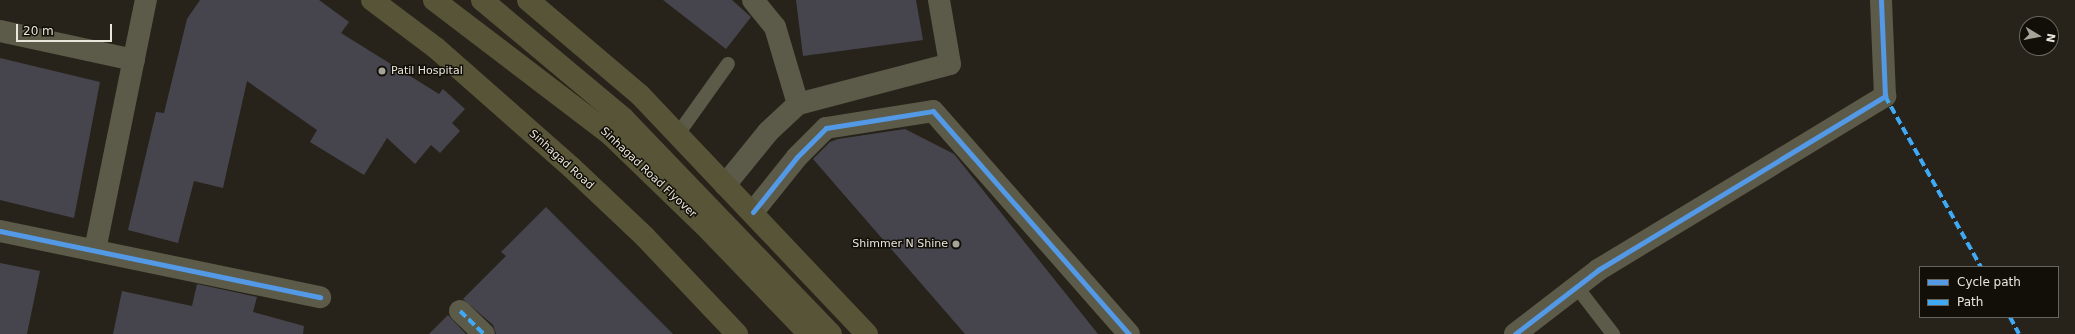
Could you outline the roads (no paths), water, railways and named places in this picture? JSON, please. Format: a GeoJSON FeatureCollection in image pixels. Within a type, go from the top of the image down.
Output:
{"type":"FeatureCollection","features":[{"type":"Feature","properties":{"kind":"main road","name":"Sinhagad Road"},"geometry":{"type":"LineString","coordinates":[[372,0],[436,48],[571,167],[645,237],[737,334]]}},
{"type":"Feature","properties":{"kind":"main road","name":"Sinhagad Road Flyover"},"geometry":{"type":"LineString","coordinates":[[434,0],[611,135],[709,230],[809,334]]}},
{"type":"Feature","properties":{"kind":"main road","name":"Sinhagad Road Flyover"},"geometry":{"type":"LineString","coordinates":[[482,0],[623,118],[831,334]]}},
{"type":"Feature","properties":{"kind":"main road"},"geometry":{"type":"LineString","coordinates":[[528,0],[640,95],[725,185],[753,212],[867,334]]}},
{"type":"Feature","properties":{"kind":"street"},"geometry":{"type":"LineString","coordinates":[[95,250],[146,0]]}},
{"type":"Feature","properties":{"kind":"street"},"geometry":{"type":"LineString","coordinates":[[753,0],[775,27],[798,104]]}},
{"type":"Feature","properties":{"kind":"street"},"geometry":{"type":"LineString","coordinates":[[725,185],[768,132],[798,104],[950,64],[939,0]]}},
{"type":"Feature","properties":{"kind":"street"},"geometry":{"type":"LineString","coordinates":[[1515,334],[1598,270],[1885,96],[1881,0]]}},
{"type":"Feature","properties":{"kind":"street"},"geometry":{"type":"LineString","coordinates":[[0,31],[134,60]]}},
{"type":"Feature","properties":{"kind":"street"},"geometry":{"type":"LineString","coordinates":[[753,212],[796,157],[826,128],[933,111],[1129,334]]}},
{"type":"Feature","properties":{"kind":"street"},"geometry":{"type":"LineString","coordinates":[[0,231],[320,297]]}},
{"type":"Feature","properties":{"kind":"street"},"geometry":{"type":"LineString","coordinates":[[460,311],[484,334]]}},
{"type":"Feature","properties":{"kind":"lane"},"geometry":{"type":"LineString","coordinates":[[678,134],[728,64]]}},
{"type":"Feature","properties":{"kind":"lane"},"geometry":{"type":"LineString","coordinates":[[1576,286],[1613,334]]}},
{"type":"Feature","properties":{"kind":"place","name":"Patil Hospital"},"geometry":{"type":"Point","coordinates":[382,71]}},
{"type":"Feature","properties":{"kind":"place","name":"Shimmer N Shine"},"geometry":{"type":"Point","coordinates":[956,244]}}]}
